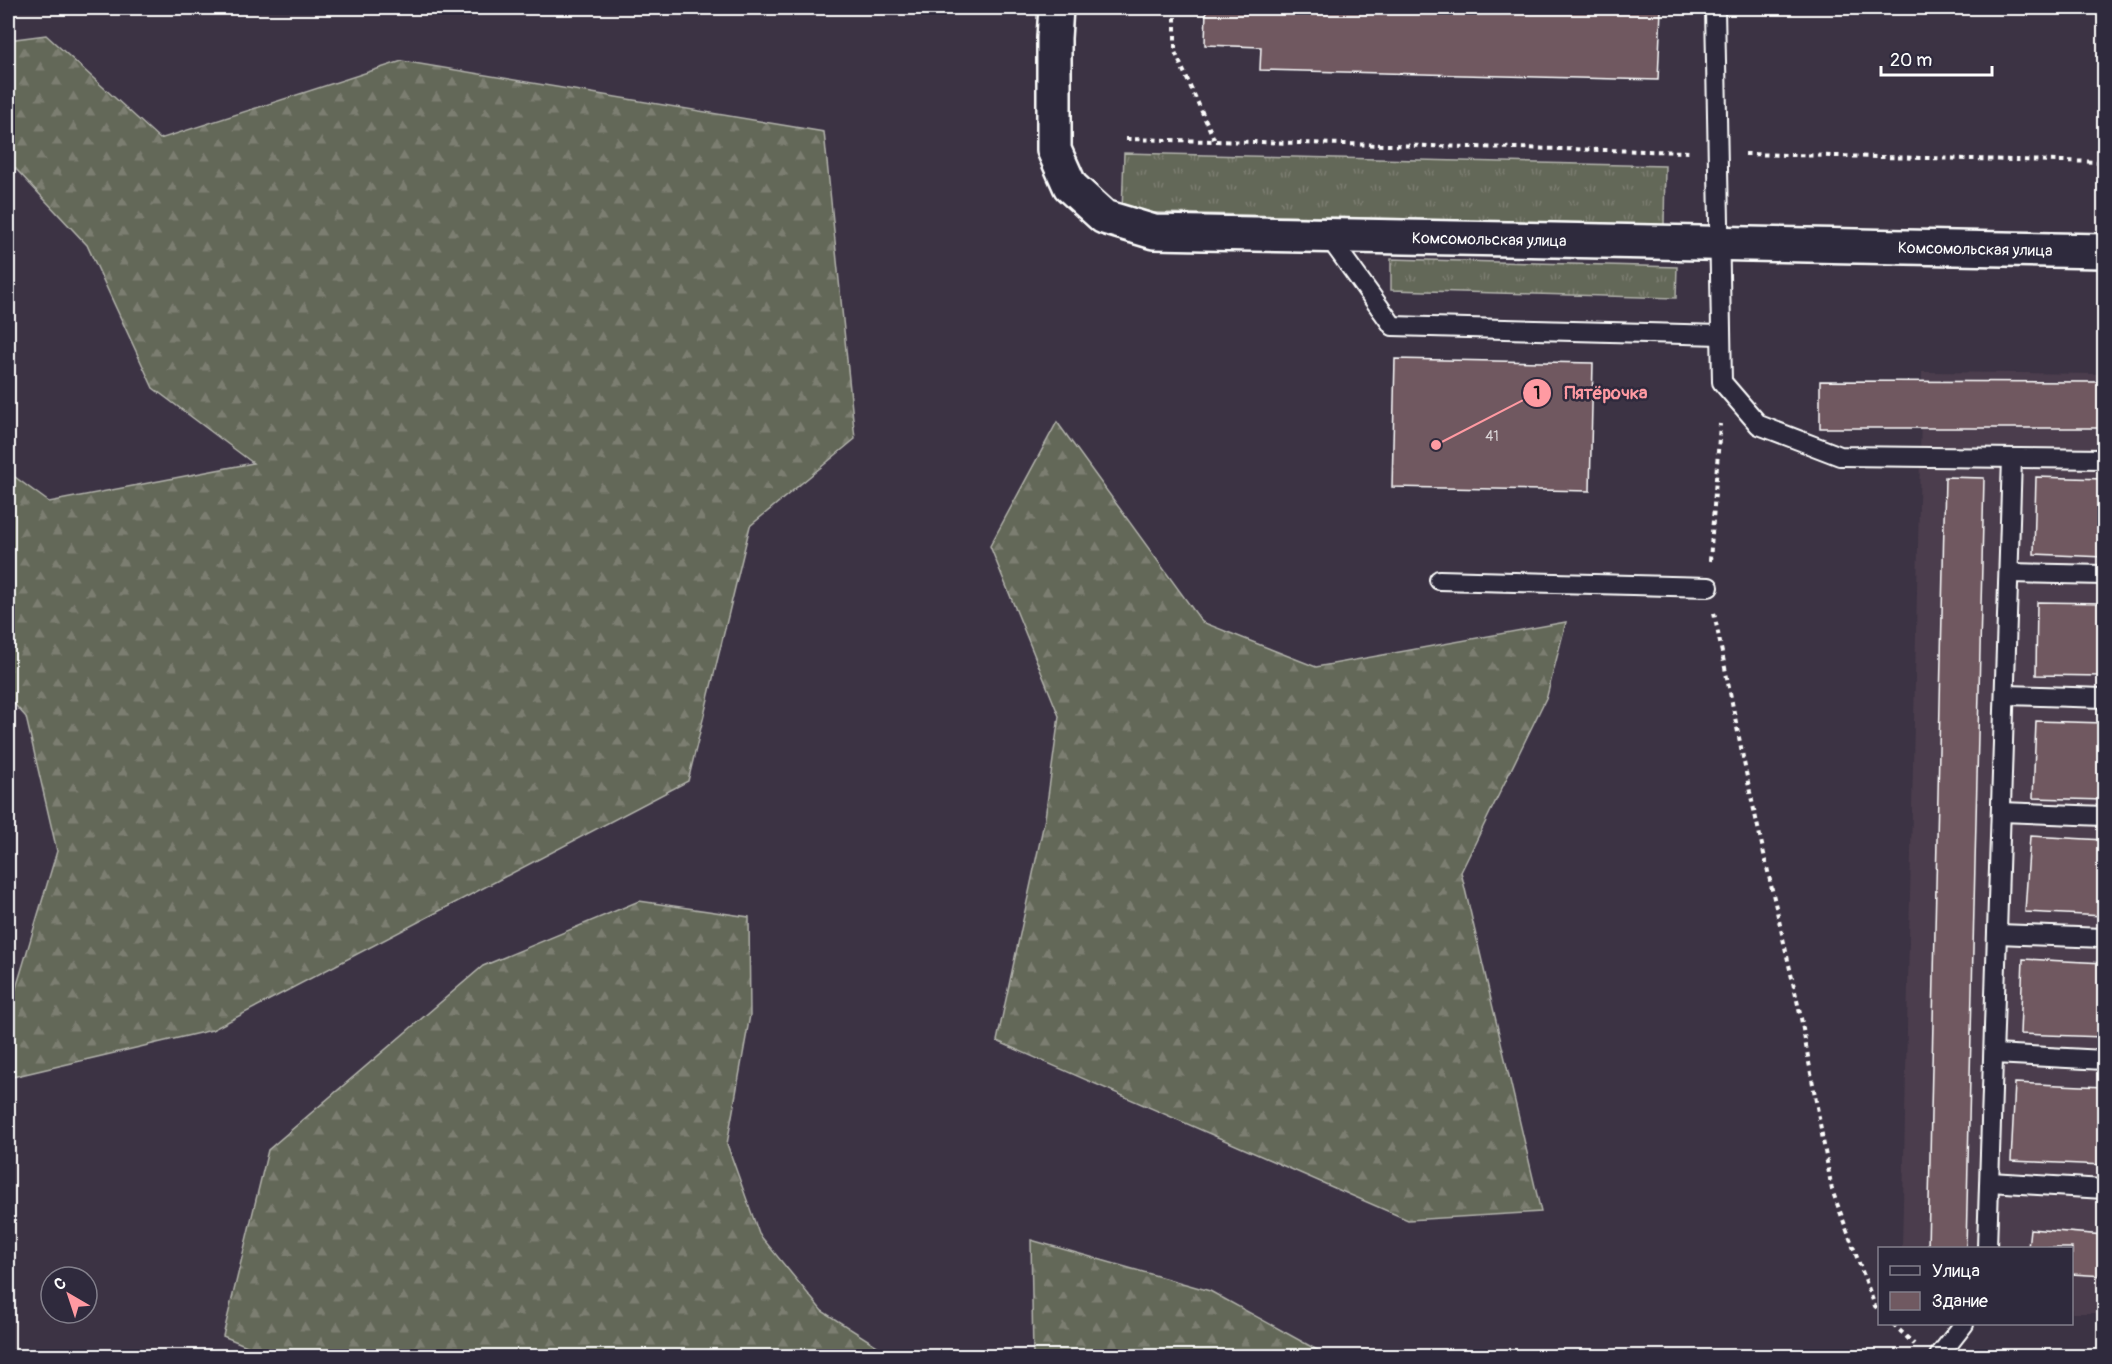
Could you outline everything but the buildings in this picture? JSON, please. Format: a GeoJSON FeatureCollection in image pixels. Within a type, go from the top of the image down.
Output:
{"type":"FeatureCollection","features":[{"type":"Feature","properties":{"kind":"main road","name":"Комсомольская улица"},"geometry":{"type":"LineString","coordinates":[[1056,8],[1054,150],[1070,186],[1104,217],[1154,232],[2104,251]]}},
{"type":"Feature","properties":{"kind":"lane"},"geometry":{"type":"LineString","coordinates":[[1714,8],[1722,382],[1760,425],[1840,456],[2104,459]]}},
{"type":"Feature","properties":{"kind":"lane"},"geometry":{"type":"LineString","coordinates":[[1328,236],[1393,326],[1721,335]]}},
{"type":"Feature","properties":{"kind":"lane"},"geometry":{"type":"LineString","coordinates":[[1987,1247],[2012,458]]}},
{"type":"Feature","properties":{"kind":"lane"},"geometry":{"type":"LineString","coordinates":[[2008,573],[2104,576]]}},
{"type":"Feature","properties":{"kind":"lane"},"geometry":{"type":"LineString","coordinates":[[1439,580],[1709,587]]}},
{"type":"Feature","properties":{"kind":"lane"},"geometry":{"type":"LineString","coordinates":[[2005,695],[2104,698]]}},
{"type":"Feature","properties":{"kind":"lane"},"geometry":{"type":"LineString","coordinates":[[2001,812],[2104,816]]}},
{"type":"Feature","properties":{"kind":"lane"},"geometry":{"type":"LineString","coordinates":[[1998,934],[2104,938]]}},
{"type":"Feature","properties":{"kind":"lane"},"geometry":{"type":"LineString","coordinates":[[1994,1054],[2104,1060]]}},
{"type":"Feature","properties":{"kind":"lane"},"geometry":{"type":"LineString","coordinates":[[1990,1182],[2104,1189]]}},
{"type":"Feature","properties":{"kind":"lane"},"geometry":{"type":"LineString","coordinates":[[1939,1356],[1962,1325]]}},
{"type":"Feature","properties":{"kind":"path"},"geometry":{"type":"LineString","coordinates":[[1174,8],[1176,52],[1215,141]]}},
{"type":"Feature","properties":{"kind":"path"},"geometry":{"type":"LineString","coordinates":[[1126,139],[2104,162]]}},
{"type":"Feature","properties":{"kind":"path"},"geometry":{"type":"LineString","coordinates":[[1722,382],[1709,587],[1750,792],[1801,1018],[1832,1190],[1878,1309]]}},
{"type":"Feature","properties":{"kind":"path"},"geometry":{"type":"LineString","coordinates":[[1895,1325],[1918,1348]]}},
{"type":"Feature","properties":{"kind":"shaded area"},"geometry":{"type":"Polygon","coordinates":[[[1922,372],[2104,374],[2104,1313],[2073,1313],[2073,1247],[1902,1247],[1922,372]]]}},
{"type":"Feature","properties":{"kind":"green space"},"geometry":{"type":"Polygon","coordinates":[[[46,35],[160,139],[402,61],[824,132],[855,439],[750,526],[688,781],[212,1030],[8,1078],[8,1015],[57,851],[26,717],[8,697],[8,472],[49,502],[253,463],[153,388],[87,245],[14,167],[8,166],[8,40],[46,35]]]}},
{"type":"Feature","properties":{"kind":"green space"},"geometry":{"type":"Polygon","coordinates":[[[1124,153],[1665,166],[1664,225],[1122,212],[1124,153]]]}},
{"type":"Feature","properties":{"kind":"green space"},"geometry":{"type":"Polygon","coordinates":[[[1391,259],[1677,267],[1676,298],[1391,290],[1391,259]]]}},
{"type":"Feature","properties":{"kind":"green space"},"geometry":{"type":"Polygon","coordinates":[[[1057,422],[1202,622],[1316,667],[1566,622],[1547,696],[1461,872],[1541,1212],[1408,1220],[997,1041],[1045,818],[1059,716],[990,546],[1057,422]]]}},
{"type":"Feature","properties":{"kind":"green space"},"geometry":{"type":"Polygon","coordinates":[[[639,901],[749,917],[750,1015],[727,1144],[759,1234],[822,1311],[893,1356],[271,1356],[223,1336],[268,1150],[483,966],[639,901]]]}},
{"type":"Feature","properties":{"kind":"green space"},"geometry":{"type":"Polygon","coordinates":[[[1031,1240],[1210,1291],[1328,1356],[1033,1356],[1031,1240]]]}},
{"type":"Feature","properties":{"kind":"place","name":"Пятёрочка"},"geometry":{"type":"Point","coordinates":[1436,445]}}]}
